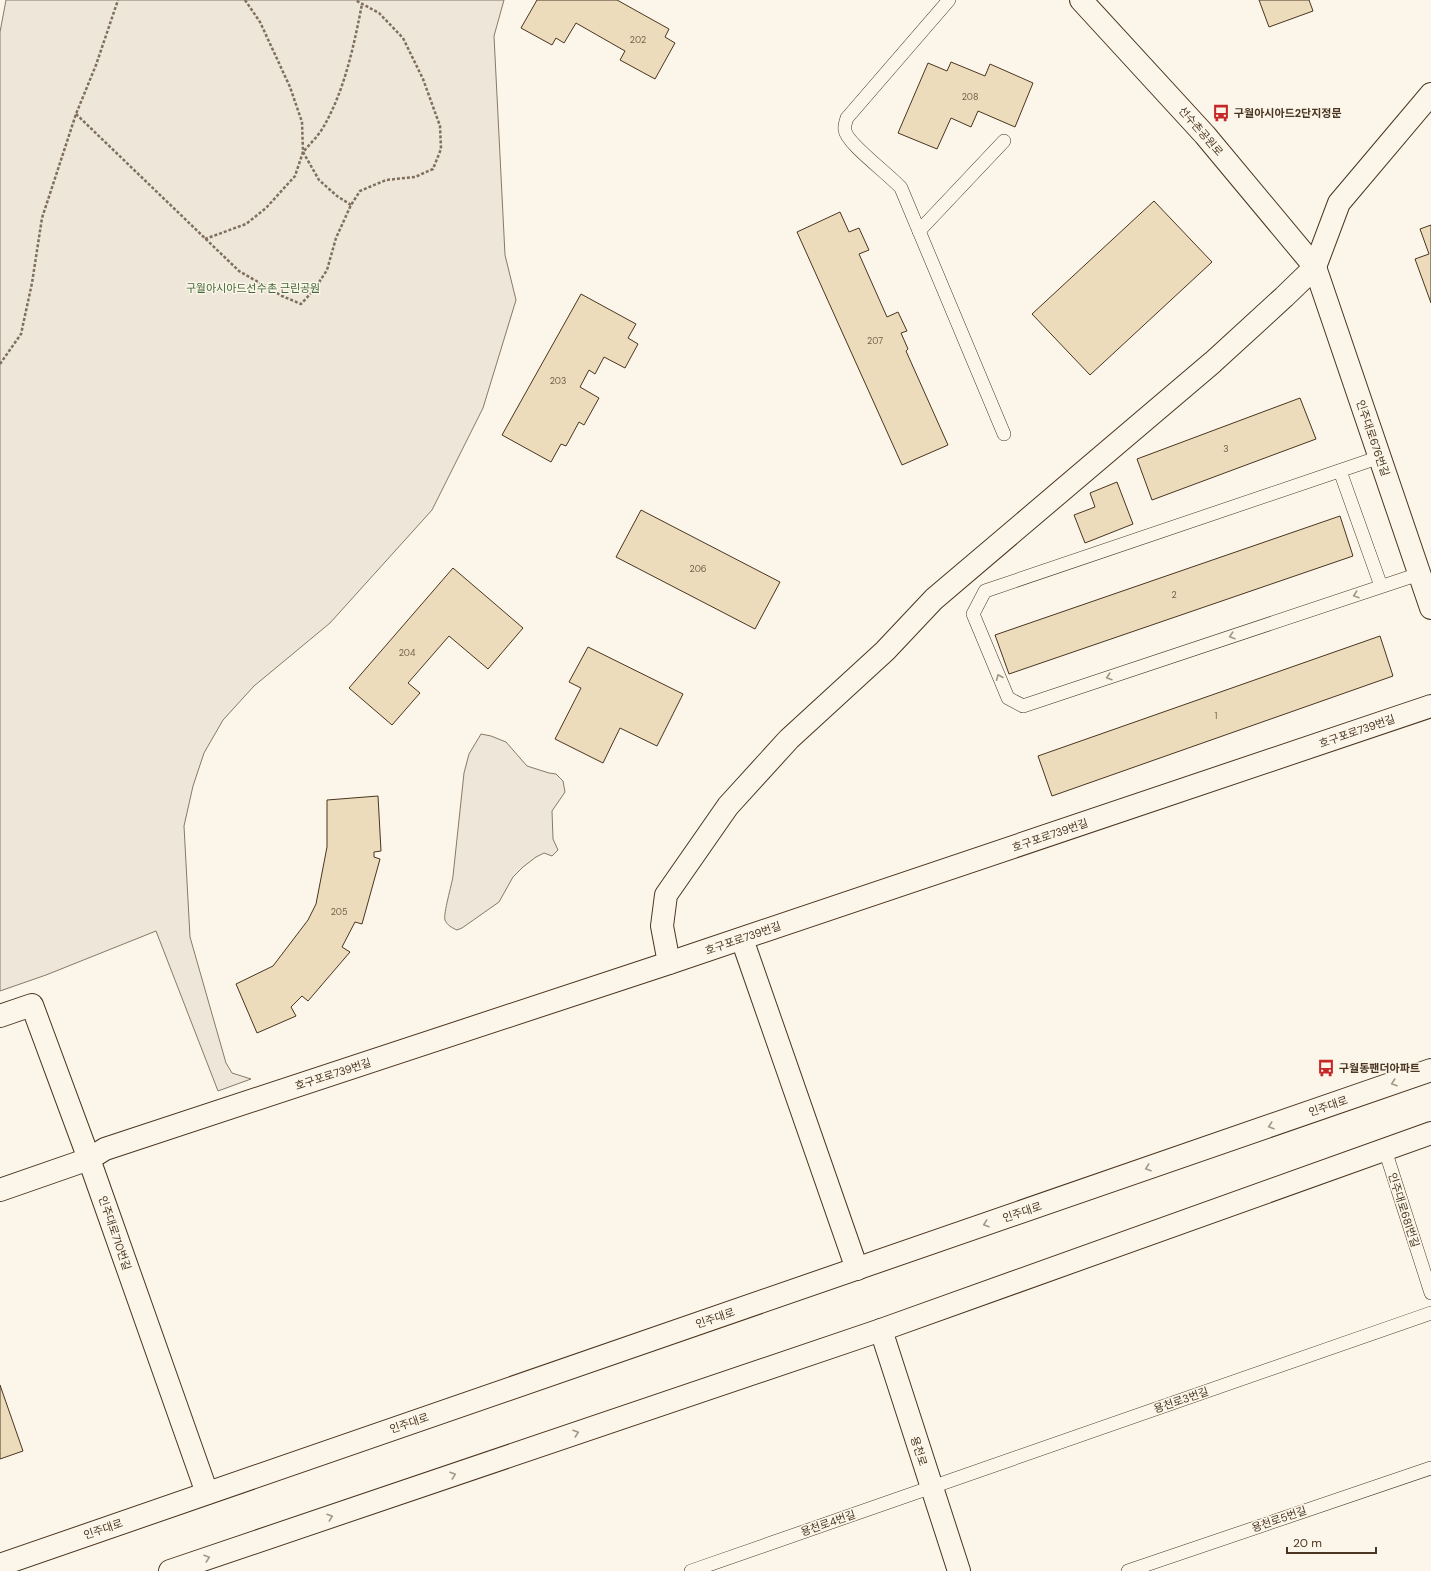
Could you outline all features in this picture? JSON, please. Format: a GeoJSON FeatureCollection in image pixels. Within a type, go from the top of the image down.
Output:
{"type":"FeatureCollection","features":[{"type":"Feature","properties":{"kind":"street","name":"선수촌공원로"},"geometry":{"type":"LineString","coordinates":[[1081,0],[1205,134],[1315,267]]}},
{"type":"Feature","properties":{"kind":"street"},"geometry":{"type":"LineString","coordinates":[[669,963],[662,926],[666,895],[728,806],[789,739],[884,651],[934,599],[1213,362],[1315,267],[1339,203],[1431,94]]}},
{"type":"Feature","properties":{"kind":"street","name":"인주대로676번길"},"geometry":{"type":"LineString","coordinates":[[1315,267],[1431,608]]}},
{"type":"Feature","properties":{"kind":"street","name":"호구포로739번길"},"geometry":{"type":"LineString","coordinates":[[0,1190],[89,1159],[105,1149],[669,963],[1431,706]]}},
{"type":"Feature","properties":{"kind":"street"},"geometry":{"type":"LineString","coordinates":[[742,938],[857,1269]]}},
{"type":"Feature","properties":{"kind":"street","name":"인주대로710번길"},"geometry":{"type":"LineString","coordinates":[[0,1016],[32,1006],[89,1159],[207,1493]]}},
{"type":"Feature","properties":{"kind":"street","name":"인주대로"},"geometry":{"type":"LineString","coordinates":[[0,1565],[1431,1070]]}},
{"type":"Feature","properties":{"kind":"street"},"geometry":{"type":"LineString","coordinates":[[170,1571],[881,1330],[1431,1133]]}},
{"type":"Feature","properties":{"kind":"street","name":"용천로"},"geometry":{"type":"LineString","coordinates":[[881,1330],[959,1571]]}},
{"type":"Feature","properties":{"kind":"lane"},"geometry":{"type":"LineString","coordinates":[[949,0],[847,118],[845,130],[850,141],[901,188],[1004,434]]}},
{"type":"Feature","properties":{"kind":"lane"},"geometry":{"type":"LineString","coordinates":[[919,231],[1004,141]]}},
{"type":"Feature","properties":{"kind":"lane"},"geometry":{"type":"LineString","coordinates":[[1380,458],[985,591],[973,614],[1008,698],[1023,706],[1419,574]]}},
{"type":"Feature","properties":{"kind":"lane"},"geometry":{"type":"LineString","coordinates":[[1340,471],[1381,586]]}},
{"type":"Feature","properties":{"kind":"lane","name":"인주대로681번길"},"geometry":{"type":"LineString","coordinates":[[1385,1150],[1431,1293]]}},
{"type":"Feature","properties":{"kind":"lane","name":"용천로3번길"},"geometry":{"type":"LineString","coordinates":[[931,1487],[1431,1313]]}},
{"type":"Feature","properties":{"kind":"lane","name":"용천로5번길"},"geometry":{"type":"LineString","coordinates":[[1128,1571],[1431,1468]]}},
{"type":"Feature","properties":{"kind":"lane","name":"용천로4번길"},"geometry":{"type":"LineString","coordinates":[[691,1571],[727,1565],[931,1487]]}},
{"type":"Feature","properties":{"kind":"path"},"geometry":{"type":"LineString","coordinates":[[0,364],[21,334],[32,283],[42,218],[76,114],[96,65],[118,0]]}},
{"type":"Feature","properties":{"kind":"path"},"geometry":{"type":"LineString","coordinates":[[205,239],[246,224],[266,208],[295,176],[303,152],[302,122],[290,88],[260,22],[245,0]]}},
{"type":"Feature","properties":{"kind":"path"},"geometry":{"type":"LineString","coordinates":[[76,114],[239,271],[282,296],[302,304],[314,290],[327,270],[336,238],[351,205],[360,191],[386,180],[415,177],[433,169],[441,149],[440,126],[423,79],[403,38],[379,13],[355,0]]}},
{"type":"Feature","properties":{"kind":"path"},"geometry":{"type":"LineString","coordinates":[[303,152],[324,127],[336,101],[355,40],[362,4]]}},
{"type":"Feature","properties":{"kind":"path"},"geometry":{"type":"LineString","coordinates":[[303,152],[319,180],[337,196],[351,205]]}},
{"type":"Feature","properties":{"kind":"green space","name":"구월아시아드선수촌 근린공원"},"geometry":{"type":"Polygon","coordinates":[[[6,0],[504,0],[494,36],[505,255],[516,300],[483,408],[432,510],[330,623],[254,686],[223,720],[204,753],[193,786],[184,826],[190,937],[226,1063],[232,1073],[251,1079],[218,1091],[156,931],[46,975],[0,991],[0,32],[6,0]]]}},
{"type":"Feature","properties":{"kind":"green space"},"geometry":{"type":"Polygon","coordinates":[[[481,734],[506,742],[527,766],[556,774],[563,781],[565,792],[552,811],[553,839],[558,850],[552,856],[544,853],[523,867],[513,877],[499,902],[457,930],[446,922],[445,912],[453,876],[464,773],[469,754],[481,734]]]}},
{"type":"Feature","properties":{"kind":"building"},"geometry":{"type":"Polygon","coordinates":[[[537,0],[617,0],[669,29],[665,37],[675,43],[655,79],[620,60],[625,51],[576,23],[564,43],[556,38],[552,45],[521,28],[537,0]]]}},
{"type":"Feature","properties":{"kind":"building"},"geometry":{"type":"Polygon","coordinates":[[[1259,0],[1309,0],[1313,11],[1269,27],[1259,0]]]}},
{"type":"Feature","properties":{"kind":"building"},"geometry":{"type":"Polygon","coordinates":[[[951,62],[985,76],[990,64],[1033,83],[1015,127],[978,111],[971,127],[951,118],[937,149],[898,133],[928,63],[947,71],[951,62]]]}},
{"type":"Feature","properties":{"kind":"building"},"geometry":{"type":"Polygon","coordinates":[[[1154,201],[1212,262],[1090,375],[1032,314],[1154,201]]]}},
{"type":"Feature","properties":{"kind":"building"},"geometry":{"type":"Polygon","coordinates":[[[840,212],[849,232],[859,228],[869,250],[859,254],[887,317],[898,312],[907,331],[901,333],[908,349],[906,351],[948,445],[902,465],[797,232],[840,212]]]}},
{"type":"Feature","properties":{"kind":"building"},"geometry":{"type":"Polygon","coordinates":[[[1431,225],[1431,303],[1415,259],[1429,254],[1420,229],[1431,225]]]}},
{"type":"Feature","properties":{"kind":"building"},"geometry":{"type":"Polygon","coordinates":[[[581,294],[636,324],[628,338],[638,344],[625,368],[604,357],[595,374],[589,370],[580,387],[599,398],[584,425],[579,422],[566,446],[561,444],[551,462],[502,435],[581,294]]]}},
{"type":"Feature","properties":{"kind":"building"},"geometry":{"type":"Polygon","coordinates":[[[1300,398],[1316,439],[1152,500],[1137,459],[1300,398]]]}},
{"type":"Feature","properties":{"kind":"building"},"geometry":{"type":"Polygon","coordinates":[[[1117,482],[1133,524],[1085,543],[1074,515],[1095,507],[1090,493],[1117,482]]]}},
{"type":"Feature","properties":{"kind":"building"},"geometry":{"type":"Polygon","coordinates":[[[641,510],[780,582],[755,629],[616,557],[641,510]]]}},
{"type":"Feature","properties":{"kind":"building"},"geometry":{"type":"Polygon","coordinates":[[[1340,516],[1353,556],[1009,674],[995,635],[1340,516]]]}},
{"type":"Feature","properties":{"kind":"building"},"geometry":{"type":"Polygon","coordinates":[[[453,568],[523,628],[488,669],[449,636],[408,683],[420,693],[392,725],[349,688],[453,568]]]}},
{"type":"Feature","properties":{"kind":"building"},"geometry":{"type":"Polygon","coordinates":[[[1380,636],[1393,676],[1052,796],[1038,756],[1380,636]]]}},
{"type":"Feature","properties":{"kind":"building"},"geometry":{"type":"Polygon","coordinates":[[[588,647],[683,694],[657,746],[620,728],[603,763],[555,739],[581,688],[569,682],[588,647]]]}},
{"type":"Feature","properties":{"kind":"building"},"geometry":{"type":"Polygon","coordinates":[[[378,796],[381,851],[374,852],[374,857],[380,859],[362,924],[355,922],[342,947],[350,952],[308,1001],[302,996],[291,1007],[296,1016],[257,1033],[236,984],[273,966],[308,920],[316,904],[327,847],[327,800],[378,796]]]}},
{"type":"Feature","properties":{"kind":"building"},"geometry":{"type":"Polygon","coordinates":[[[0,1385],[23,1451],[0,1459],[0,1385]]]}},
{"type":"Feature","properties":{"kind":"place","name":"구월아시아드2단지정문"},"geometry":{"type":"Point","coordinates":[1221,113]}},
{"type":"Feature","properties":{"kind":"place","name":"구월동팬더아파트"},"geometry":{"type":"Point","coordinates":[1326,1068]}}]}
